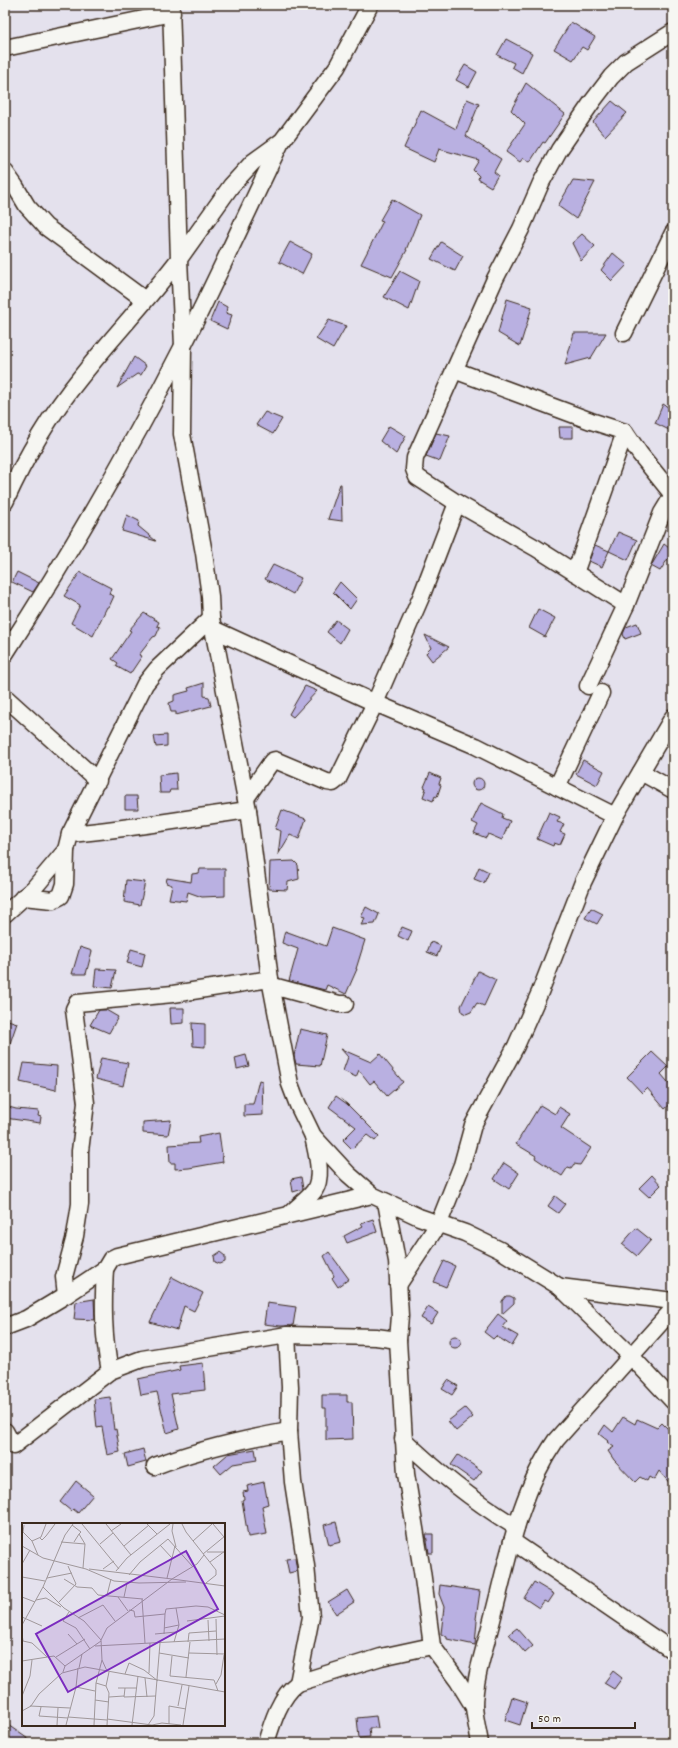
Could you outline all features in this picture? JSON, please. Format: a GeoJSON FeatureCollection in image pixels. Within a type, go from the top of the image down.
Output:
{"type":"FeatureCollection","features":[{"type":"Feature","properties":{"kind":"street"},"geometry":{"type":"LineString","coordinates":[[5,654],[53,580],[112,478],[183,346],[282,141],[337,66],[370,5]]}},
{"type":"Feature","properties":{"kind":"street"},"geometry":{"type":"LineString","coordinates":[[5,48],[171,9],[183,346],[182,434],[204,554],[212,624],[247,804],[272,983],[290,1084],[313,1136],[348,1174],[379,1199],[419,1217],[439,1222],[500,1250],[560,1287],[631,1356],[673,1400]]}},
{"type":"Feature","properties":{"kind":"street"},"geometry":{"type":"LineString","coordinates":[[626,605],[536,548],[457,503],[417,477],[414,469],[415,458],[495,280],[521,229],[541,183],[560,150],[592,102],[611,77],[626,62],[673,32]]}},
{"type":"Feature","properties":{"kind":"street"},"geometry":{"type":"LineString","coordinates":[[5,502],[19,472],[36,442],[59,406],[80,378],[160,284],[231,186],[253,162],[282,141]]}},
{"type":"Feature","properties":{"kind":"street"},"geometry":{"type":"LineString","coordinates":[[5,172],[27,206],[46,227],[145,300]]}},
{"type":"Feature","properties":{"kind":"street"},"geometry":{"type":"LineString","coordinates":[[624,333],[673,233]]}},
{"type":"Feature","properties":{"kind":"street"},"geometry":{"type":"LineString","coordinates":[[454,370],[591,421],[625,432],[640,454],[673,495],[662,513],[557,787]]}},
{"type":"Feature","properties":{"kind":"street"},"geometry":{"type":"LineString","coordinates":[[575,573],[625,432]]}},
{"type":"Feature","properties":{"kind":"street"},"geometry":{"type":"LineString","coordinates":[[68,842],[107,831],[247,804],[272,762],[275,760],[327,782],[333,783],[338,779],[375,703],[421,597],[457,503]]}},
{"type":"Feature","properties":{"kind":"street"},"geometry":{"type":"LineString","coordinates":[[212,624],[375,703],[476,746],[615,816]]}},
{"type":"Feature","properties":{"kind":"street"},"geometry":{"type":"LineString","coordinates":[[5,914],[34,888],[68,842],[151,675],[212,624]]}},
{"type":"Feature","properties":{"kind":"street"},"geometry":{"type":"LineString","coordinates":[[5,697],[98,781]]}},
{"type":"Feature","properties":{"kind":"street"},"geometry":{"type":"LineString","coordinates":[[398,1285],[439,1222],[462,1165],[473,1125],[516,1046],[540,992],[583,882],[615,816],[673,717]]}},
{"type":"Feature","properties":{"kind":"street"},"geometry":{"type":"LineString","coordinates":[[641,772],[673,790]]}},
{"type":"Feature","properties":{"kind":"street"},"geometry":{"type":"LineString","coordinates":[[23,897],[53,900],[60,896],[65,884],[68,842]]}},
{"type":"Feature","properties":{"kind":"street"},"geometry":{"type":"LineString","coordinates":[[66,1295],[64,1277],[75,1236],[80,1204],[80,1151],[86,1103],[74,1009],[75,1005],[77,1003],[120,998],[173,994],[272,983],[339,1004],[345,1004]]}},
{"type":"Feature","properties":{"kind":"street"},"geometry":{"type":"LineString","coordinates":[[288,1214],[313,1192],[318,1181],[318,1169],[313,1136]]}},
{"type":"Feature","properties":{"kind":"street"},"geometry":{"type":"LineString","coordinates":[[5,1327],[26,1319],[66,1295],[105,1269],[111,1260],[117,1256],[288,1214],[379,1199]]}},
{"type":"Feature","properties":{"kind":"street"},"geometry":{"type":"LineString","coordinates":[[379,1199],[396,1254],[400,1316],[398,1340],[406,1474],[422,1571],[432,1646],[458,1681],[474,1707]]}},
{"type":"Feature","properties":{"kind":"street"},"geometry":{"type":"LineString","coordinates":[[105,1269],[103,1324],[105,1347],[110,1371]]}},
{"type":"Feature","properties":{"kind":"street"},"geometry":{"type":"LineString","coordinates":[[560,1287],[673,1301]]}},
{"type":"Feature","properties":{"kind":"street"},"geometry":{"type":"LineString","coordinates":[[480,1743],[474,1707],[479,1670],[514,1534],[544,1458],[575,1418],[673,1309]]}},
{"type":"Feature","properties":{"kind":"street"},"geometry":{"type":"LineString","coordinates":[[5,1431],[13,1446],[110,1371],[150,1358],[287,1336],[376,1337],[398,1340]]}},
{"type":"Feature","properties":{"kind":"street"},"geometry":{"type":"LineString","coordinates":[[287,1336],[290,1387],[289,1432],[293,1482],[306,1566],[311,1617],[298,1683]]}},
{"type":"Feature","properties":{"kind":"street"},"geometry":{"type":"LineString","coordinates":[[155,1466],[172,1459],[230,1444],[289,1432]]}},
{"type":"Feature","properties":{"kind":"street"},"geometry":{"type":"LineString","coordinates":[[403,1439],[427,1462],[494,1514],[514,1534],[672,1649]]}},
{"type":"Feature","properties":{"kind":"street"},"geometry":{"type":"LineString","coordinates":[[266,1743],[271,1726],[287,1694],[291,1688],[298,1683],[381,1657],[432,1646]]}},
{"type":"Feature","properties":{"kind":"building"},"geometry":{"type":"Polygon","coordinates":[[[571,22],[595,37],[587,50],[582,47],[573,60],[554,49],[571,22]]]}},
{"type":"Feature","properties":{"kind":"building"},"geometry":{"type":"Polygon","coordinates":[[[506,39],[532,53],[522,73],[512,67],[514,63],[497,55],[506,39]]]}},
{"type":"Feature","properties":{"kind":"building"},"geometry":{"type":"Polygon","coordinates":[[[465,65],[477,72],[469,87],[456,80],[465,65]]]}},
{"type":"Feature","properties":{"kind":"building"},"geometry":{"type":"Polygon","coordinates":[[[526,83],[565,114],[545,143],[543,142],[530,162],[523,158],[520,162],[506,152],[525,124],[511,110],[526,83]]]}},
{"type":"Feature","properties":{"kind":"building"},"geometry":{"type":"Polygon","coordinates":[[[467,99],[479,104],[466,136],[501,159],[494,172],[498,175],[491,187],[478,179],[479,176],[473,170],[479,160],[439,149],[434,162],[404,148],[421,110],[456,129],[467,99]]]}},
{"type":"Feature","properties":{"kind":"building"},"geometry":{"type":"Polygon","coordinates":[[[612,101],[627,113],[605,136],[593,122],[612,101]]]}},
{"type":"Feature","properties":{"kind":"building"},"geometry":{"type":"Polygon","coordinates":[[[573,180],[595,182],[576,219],[558,206],[573,180]]]}},
{"type":"Feature","properties":{"kind":"building"},"geometry":{"type":"Polygon","coordinates":[[[392,199],[420,215],[407,250],[392,277],[361,264],[383,221],[380,220],[392,199]]]}},
{"type":"Feature","properties":{"kind":"building"},"geometry":{"type":"Polygon","coordinates":[[[582,234],[595,246],[581,261],[572,243],[582,234]]]}},
{"type":"Feature","properties":{"kind":"building"},"geometry":{"type":"Polygon","coordinates":[[[290,242],[312,254],[302,274],[279,262],[290,242]]]}},
{"type":"Feature","properties":{"kind":"building"},"geometry":{"type":"Polygon","coordinates":[[[441,242],[463,256],[455,271],[431,259],[441,242]]]}},
{"type":"Feature","properties":{"kind":"building"},"geometry":{"type":"Polygon","coordinates":[[[613,253],[627,265],[612,281],[601,270],[613,253]]]}},
{"type":"Feature","properties":{"kind":"building"},"geometry":{"type":"Polygon","coordinates":[[[400,271],[419,281],[409,310],[384,297],[400,271]]]}},
{"type":"Feature","properties":{"kind":"building"},"geometry":{"type":"Polygon","coordinates":[[[507,299],[532,307],[520,346],[498,333],[507,299]]]}},
{"type":"Feature","properties":{"kind":"building"},"geometry":{"type":"Polygon","coordinates":[[[218,302],[227,307],[226,313],[232,315],[227,329],[210,321],[218,302]]]}},
{"type":"Feature","properties":{"kind":"building"},"geometry":{"type":"Polygon","coordinates":[[[329,320],[346,326],[333,349],[316,339],[329,320]]]}},
{"type":"Feature","properties":{"kind":"building"},"geometry":{"type":"Polygon","coordinates":[[[574,333],[606,333],[591,358],[565,365],[574,333]]]}},
{"type":"Feature","properties":{"kind":"building"},"geometry":{"type":"Polygon","coordinates":[[[134,357],[146,366],[141,375],[137,374],[117,388],[134,357]]]}},
{"type":"Feature","properties":{"kind":"building"},"geometry":{"type":"Polygon","coordinates":[[[663,404],[673,410],[673,432],[655,423],[663,404]]]}},
{"type":"Feature","properties":{"kind":"building"},"geometry":{"type":"Polygon","coordinates":[[[265,412],[282,419],[273,434],[256,425],[265,412]]]}},
{"type":"Feature","properties":{"kind":"building"},"geometry":{"type":"Polygon","coordinates":[[[389,426],[406,436],[396,454],[380,441],[389,426]]]}},
{"type":"Feature","properties":{"kind":"building"},"geometry":{"type":"Polygon","coordinates":[[[559,427],[573,427],[573,438],[560,438],[559,427]]]}},
{"type":"Feature","properties":{"kind":"building"},"geometry":{"type":"Polygon","coordinates":[[[436,433],[450,436],[440,461],[426,456],[436,433]]]}},
{"type":"Feature","properties":{"kind":"building"},"geometry":{"type":"Polygon","coordinates":[[[341,484],[342,521],[328,519],[341,484]]]}},
{"type":"Feature","properties":{"kind":"building"},"geometry":{"type":"Polygon","coordinates":[[[127,515],[139,521],[138,526],[156,541],[122,531],[127,515]]]}},
{"type":"Feature","properties":{"kind":"building"},"geometry":{"type":"Polygon","coordinates":[[[618,532],[637,540],[628,560],[609,551],[618,532]]]}},
{"type":"Feature","properties":{"kind":"building"},"geometry":{"type":"Polygon","coordinates":[[[664,544],[673,551],[660,571],[651,566],[664,544]]]}},
{"type":"Feature","properties":{"kind":"building"},"geometry":{"type":"Polygon","coordinates":[[[595,545],[609,551],[602,567],[589,561],[595,545]]]}},
{"type":"Feature","properties":{"kind":"building"},"geometry":{"type":"Polygon","coordinates":[[[273,565],[301,578],[293,594],[265,579],[273,565]]]}},
{"type":"Feature","properties":{"kind":"building"},"geometry":{"type":"Polygon","coordinates":[[[17,572],[39,583],[33,592],[12,582],[17,572]]]}},
{"type":"Feature","properties":{"kind":"building"},"geometry":{"type":"Polygon","coordinates":[[[80,572],[111,588],[109,594],[114,596],[93,636],[71,623],[80,605],[64,596],[80,572]]]}},
{"type":"Feature","properties":{"kind":"building"},"geometry":{"type":"Polygon","coordinates":[[[340,582],[357,599],[350,609],[333,592],[340,582]]]}},
{"type":"Feature","properties":{"kind":"building"},"geometry":{"type":"Polygon","coordinates":[[[538,609],[555,618],[545,637],[529,628],[538,609]]]}},
{"type":"Feature","properties":{"kind":"building"},"geometry":{"type":"Polygon","coordinates":[[[144,613],[159,622],[157,626],[160,627],[156,636],[153,637],[139,655],[142,656],[130,674],[116,666],[118,663],[112,659],[131,631],[129,630],[144,613]]]}},
{"type":"Feature","properties":{"kind":"building"},"geometry":{"type":"Polygon","coordinates":[[[336,620],[348,629],[340,643],[327,632],[336,620]]]}},
{"type":"Feature","properties":{"kind":"building"},"geometry":{"type":"Polygon","coordinates":[[[637,623],[641,633],[625,639],[623,634],[626,627],[637,623]]]}},
{"type":"Feature","properties":{"kind":"building"},"geometry":{"type":"Polygon","coordinates":[[[425,635],[449,647],[432,661],[426,653],[431,648],[425,635]]]}},
{"type":"Feature","properties":{"kind":"building"},"geometry":{"type":"Polygon","coordinates":[[[204,683],[204,696],[209,697],[211,706],[176,715],[176,712],[171,712],[169,703],[174,701],[174,695],[189,691],[188,688],[204,683]]]}},
{"type":"Feature","properties":{"kind":"building"},"geometry":{"type":"Polygon","coordinates":[[[305,686],[317,691],[293,717],[289,714],[305,686]]]}},
{"type":"Feature","properties":{"kind":"building"},"geometry":{"type":"Polygon","coordinates":[[[167,735],[167,746],[156,747],[154,736],[167,735]]]}},
{"type":"Feature","properties":{"kind":"building"},"geometry":{"type":"Polygon","coordinates":[[[583,760],[604,771],[597,785],[576,774],[583,760]]]}},
{"type":"Feature","properties":{"kind":"building"},"geometry":{"type":"Polygon","coordinates":[[[176,773],[177,790],[170,790],[169,793],[160,793],[159,775],[176,773]]]}},
{"type":"Feature","properties":{"kind":"building"},"geometry":{"type":"Polygon","coordinates":[[[430,773],[441,778],[439,784],[441,785],[437,797],[435,796],[433,801],[423,797],[426,788],[424,787],[430,773]]]}},
{"type":"Feature","properties":{"kind":"building"},"geometry":{"type":"Polygon","coordinates":[[[476,778],[480,778],[484,784],[480,790],[476,790],[472,786],[472,782],[476,778]]]}},
{"type":"Feature","properties":{"kind":"building"},"geometry":{"type":"Polygon","coordinates":[[[125,796],[137,796],[138,809],[125,809],[125,796]]]}},
{"type":"Feature","properties":{"kind":"building"},"geometry":{"type":"Polygon","coordinates":[[[481,803],[503,814],[502,818],[510,821],[502,840],[488,834],[486,838],[474,833],[478,825],[472,822],[481,803]]]}},
{"type":"Feature","properties":{"kind":"building"},"geometry":{"type":"Polygon","coordinates":[[[282,810],[306,819],[299,839],[290,835],[278,855],[281,831],[275,829],[282,810]]]}},
{"type":"Feature","properties":{"kind":"building"},"geometry":{"type":"Polygon","coordinates":[[[549,812],[560,817],[557,822],[564,824],[560,832],[565,834],[560,845],[554,843],[553,846],[537,839],[549,812]]]}},
{"type":"Feature","properties":{"kind":"building"},"geometry":{"type":"Polygon","coordinates":[[[294,861],[298,865],[299,879],[288,882],[287,890],[269,889],[270,862],[294,861]]]}},
{"type":"Feature","properties":{"kind":"building"},"geometry":{"type":"Polygon","coordinates":[[[479,867],[489,872],[484,883],[474,879],[479,867]]]}},
{"type":"Feature","properties":{"kind":"building"},"geometry":{"type":"Polygon","coordinates":[[[200,869],[225,869],[225,896],[202,897],[188,892],[186,901],[169,899],[172,885],[166,883],[167,878],[191,882],[192,874],[199,873],[200,869]]]}},
{"type":"Feature","properties":{"kind":"building"},"geometry":{"type":"Polygon","coordinates":[[[126,880],[145,882],[140,905],[124,902],[126,880]]]}},
{"type":"Feature","properties":{"kind":"building"},"geometry":{"type":"Polygon","coordinates":[[[366,907],[379,914],[375,924],[361,925],[365,918],[361,917],[366,907]]]}},
{"type":"Feature","properties":{"kind":"building"},"geometry":{"type":"Polygon","coordinates":[[[591,908],[603,914],[597,924],[585,918],[591,908]]]}},
{"type":"Feature","properties":{"kind":"building"},"geometry":{"type":"Polygon","coordinates":[[[402,927],[412,931],[408,941],[398,936],[402,927]]]}},
{"type":"Feature","properties":{"kind":"building"},"geometry":{"type":"Polygon","coordinates":[[[332,928],[365,940],[357,969],[346,994],[327,985],[325,990],[289,981],[298,949],[282,943],[285,931],[326,946],[332,928]]]}},
{"type":"Feature","properties":{"kind":"building"},"geometry":{"type":"Polygon","coordinates":[[[431,942],[441,946],[437,956],[427,952],[431,942]]]}},
{"type":"Feature","properties":{"kind":"building"},"geometry":{"type":"Polygon","coordinates":[[[80,947],[92,951],[86,974],[72,974],[80,947]]]}},
{"type":"Feature","properties":{"kind":"building"},"geometry":{"type":"Polygon","coordinates":[[[131,949],[145,953],[142,967],[127,963],[131,949]]]}},
{"type":"Feature","properties":{"kind":"building"},"geometry":{"type":"Polygon","coordinates":[[[96,969],[116,970],[112,988],[94,986],[96,969]]]}},
{"type":"Feature","properties":{"kind":"building"},"geometry":{"type":"Polygon","coordinates":[[[478,971],[496,980],[484,1006],[477,1003],[471,1012],[466,1014],[462,1012],[461,1006],[478,971]]]}},
{"type":"Feature","properties":{"kind":"building"},"geometry":{"type":"Polygon","coordinates":[[[170,1008],[184,1008],[184,1023],[171,1024],[170,1008]]]}},
{"type":"Feature","properties":{"kind":"building"},"geometry":{"type":"Polygon","coordinates":[[[99,1010],[106,1010],[118,1017],[109,1033],[90,1025],[99,1010]]]}},
{"type":"Feature","properties":{"kind":"building"},"geometry":{"type":"Polygon","coordinates":[[[5,1019],[17,1023],[7,1052],[5,1052],[5,1019]]]}},
{"type":"Feature","properties":{"kind":"building"},"geometry":{"type":"Polygon","coordinates":[[[192,1023],[205,1024],[205,1047],[193,1046],[192,1023]]]}},
{"type":"Feature","properties":{"kind":"building"},"geometry":{"type":"Polygon","coordinates":[[[300,1029],[327,1035],[320,1066],[296,1064],[294,1056],[300,1029]]]}},
{"type":"Feature","properties":{"kind":"building"},"geometry":{"type":"Polygon","coordinates":[[[341,1049],[371,1062],[380,1054],[403,1082],[387,1096],[374,1081],[370,1084],[359,1070],[356,1077],[343,1071],[348,1057],[341,1049]]]}},
{"type":"Feature","properties":{"kind":"building"},"geometry":{"type":"Polygon","coordinates":[[[652,1052],[668,1067],[661,1074],[673,1088],[673,1102],[665,1109],[647,1088],[642,1093],[627,1077],[652,1052]]]}},
{"type":"Feature","properties":{"kind":"building"},"geometry":{"type":"Polygon","coordinates":[[[246,1055],[249,1066],[237,1069],[235,1058],[246,1055]]]}},
{"type":"Feature","properties":{"kind":"building"},"geometry":{"type":"Polygon","coordinates":[[[101,1058],[128,1063],[123,1086],[96,1079],[101,1058]]]}},
{"type":"Feature","properties":{"kind":"building"},"geometry":{"type":"Polygon","coordinates":[[[24,1063],[57,1066],[56,1090],[20,1082],[24,1063]]]}},
{"type":"Feature","properties":{"kind":"building"},"geometry":{"type":"Polygon","coordinates":[[[259,1080],[262,1081],[263,1115],[244,1116],[244,1104],[253,1104],[259,1080]]]}},
{"type":"Feature","properties":{"kind":"building"},"geometry":{"type":"Polygon","coordinates":[[[336,1096],[347,1104],[379,1136],[375,1141],[367,1135],[352,1149],[343,1140],[356,1127],[329,1107],[336,1096]]]}},
{"type":"Feature","properties":{"kind":"building"},"geometry":{"type":"Polygon","coordinates":[[[540,1105],[555,1114],[559,1107],[570,1114],[561,1128],[591,1148],[580,1165],[574,1164],[571,1168],[568,1167],[562,1176],[535,1158],[536,1156],[516,1144],[540,1105]]]}},
{"type":"Feature","properties":{"kind":"building"},"geometry":{"type":"Polygon","coordinates":[[[5,1106],[16,1109],[39,1111],[38,1116],[41,1117],[40,1123],[5,1118],[5,1106]]]}},
{"type":"Feature","properties":{"kind":"building"},"geometry":{"type":"Polygon","coordinates":[[[171,1120],[168,1135],[143,1133],[143,1122],[171,1120]]]}},
{"type":"Feature","properties":{"kind":"building"},"geometry":{"type":"Polygon","coordinates":[[[219,1133],[223,1162],[175,1169],[175,1163],[170,1163],[169,1145],[199,1143],[198,1137],[219,1133]]]}},
{"type":"Feature","properties":{"kind":"building"},"geometry":{"type":"Polygon","coordinates":[[[504,1163],[519,1173],[509,1189],[494,1179],[504,1163]]]}},
{"type":"Feature","properties":{"kind":"building"},"geometry":{"type":"Polygon","coordinates":[[[652,1175],[661,1185],[649,1197],[639,1188],[652,1175]]]}},
{"type":"Feature","properties":{"kind":"building"},"geometry":{"type":"Polygon","coordinates":[[[301,1177],[303,1189],[293,1192],[291,1179],[301,1177]]]}},
{"type":"Feature","properties":{"kind":"building"},"geometry":{"type":"Polygon","coordinates":[[[555,1196],[565,1204],[558,1213],[548,1206],[555,1196]]]}},
{"type":"Feature","properties":{"kind":"building"},"geometry":{"type":"Polygon","coordinates":[[[373,1219],[377,1232],[347,1243],[344,1236],[363,1226],[361,1223],[373,1219]]]}},
{"type":"Feature","properties":{"kind":"building"},"geometry":{"type":"Polygon","coordinates":[[[636,1228],[651,1240],[637,1256],[622,1244],[636,1228]]]}},
{"type":"Feature","properties":{"kind":"building"},"geometry":{"type":"Polygon","coordinates":[[[220,1252],[225,1256],[225,1262],[220,1264],[215,1262],[214,1256],[220,1252]]]}},
{"type":"Feature","properties":{"kind":"building"},"geometry":{"type":"Polygon","coordinates":[[[329,1252],[349,1279],[338,1287],[332,1278],[334,1276],[324,1256],[329,1252]]]}},
{"type":"Feature","properties":{"kind":"building"},"geometry":{"type":"Polygon","coordinates":[[[444,1261],[455,1266],[446,1287],[434,1282],[444,1261]]]}},
{"type":"Feature","properties":{"kind":"building"},"geometry":{"type":"Polygon","coordinates":[[[172,1277],[203,1293],[194,1311],[184,1306],[177,1330],[150,1322],[172,1277]]]}},
{"type":"Feature","properties":{"kind":"building"},"geometry":{"type":"Polygon","coordinates":[[[506,1296],[514,1298],[514,1303],[502,1314],[502,1301],[506,1296]]]}},
{"type":"Feature","properties":{"kind":"building"},"geometry":{"type":"Polygon","coordinates":[[[94,1299],[95,1320],[74,1319],[76,1302],[94,1299]]]}},
{"type":"Feature","properties":{"kind":"building"},"geometry":{"type":"Polygon","coordinates":[[[267,1303],[296,1307],[293,1326],[264,1324],[267,1303]]]}},
{"type":"Feature","properties":{"kind":"building"},"geometry":{"type":"Polygon","coordinates":[[[428,1307],[438,1313],[431,1324],[421,1318],[428,1307]]]}},
{"type":"Feature","properties":{"kind":"building"},"geometry":{"type":"Polygon","coordinates":[[[498,1314],[507,1321],[502,1327],[518,1336],[512,1346],[496,1336],[493,1339],[484,1332],[498,1314]]]}},
{"type":"Feature","properties":{"kind":"building"},"geometry":{"type":"Polygon","coordinates":[[[453,1336],[457,1336],[461,1342],[457,1348],[453,1348],[449,1344],[449,1340],[453,1336]]]}},
{"type":"Feature","properties":{"kind":"building"},"geometry":{"type":"Polygon","coordinates":[[[203,1363],[205,1390],[171,1394],[179,1429],[167,1433],[157,1392],[141,1395],[138,1379],[180,1370],[179,1366],[203,1363]]]}},
{"type":"Feature","properties":{"kind":"building"},"geometry":{"type":"Polygon","coordinates":[[[448,1380],[458,1386],[452,1395],[442,1389],[448,1380]]]}},
{"type":"Feature","properties":{"kind":"building"},"geometry":{"type":"Polygon","coordinates":[[[322,1395],[347,1395],[347,1402],[352,1402],[353,1439],[326,1440],[326,1408],[322,1408],[322,1395]]]}},
{"type":"Feature","properties":{"kind":"building"},"geometry":{"type":"Polygon","coordinates":[[[110,1397],[114,1430],[116,1429],[120,1452],[107,1455],[102,1427],[97,1428],[94,1399],[110,1397]]]}},
{"type":"Feature","properties":{"kind":"building"},"geometry":{"type":"Polygon","coordinates":[[[465,1408],[473,1417],[456,1431],[448,1421],[465,1408]]]}},
{"type":"Feature","properties":{"kind":"building"},"geometry":{"type":"Polygon","coordinates":[[[623,1417],[635,1424],[637,1419],[657,1428],[662,1423],[673,1434],[673,1487],[659,1471],[654,1480],[649,1477],[647,1481],[640,1477],[635,1482],[614,1460],[608,1451],[614,1447],[599,1434],[605,1425],[613,1432],[623,1417]]]}},
{"type":"Feature","properties":{"kind":"building"},"geometry":{"type":"Polygon","coordinates":[[[143,1449],[146,1462],[128,1467],[125,1454],[143,1449]]]}},
{"type":"Feature","properties":{"kind":"building"},"geometry":{"type":"Polygon","coordinates":[[[255,1449],[257,1460],[233,1464],[221,1474],[214,1466],[228,1454],[255,1449]]]}},
{"type":"Feature","properties":{"kind":"building"},"geometry":{"type":"Polygon","coordinates":[[[458,1455],[482,1471],[474,1481],[451,1465],[458,1455]]]}},
{"type":"Feature","properties":{"kind":"building"},"geometry":{"type":"Polygon","coordinates":[[[76,1481],[93,1495],[78,1513],[73,1509],[71,1511],[60,1502],[76,1481]]]}},
{"type":"Feature","properties":{"kind":"building"},"geometry":{"type":"Polygon","coordinates":[[[264,1482],[268,1504],[262,1506],[267,1534],[248,1537],[242,1500],[244,1499],[243,1492],[248,1491],[247,1486],[264,1482]]]}},
{"type":"Feature","properties":{"kind":"building"},"geometry":{"type":"Polygon","coordinates":[[[336,1522],[341,1542],[329,1545],[324,1525],[336,1522]]]}},
{"type":"Feature","properties":{"kind":"building"},"geometry":{"type":"Polygon","coordinates":[[[426,1534],[433,1534],[433,1553],[429,1553],[426,1534]]]}},
{"type":"Feature","properties":{"kind":"building"},"geometry":{"type":"Polygon","coordinates":[[[295,1558],[297,1571],[289,1573],[286,1559],[295,1558]]]}},
{"type":"Feature","properties":{"kind":"building"},"geometry":{"type":"Polygon","coordinates":[[[534,1582],[554,1594],[548,1603],[544,1601],[539,1608],[524,1598],[534,1582]]]}},
{"type":"Feature","properties":{"kind":"building"},"geometry":{"type":"Polygon","coordinates":[[[440,1585],[480,1591],[476,1619],[475,1645],[447,1639],[447,1637],[441,1634],[444,1607],[439,1594],[440,1585]]]}},
{"type":"Feature","properties":{"kind":"building"},"geometry":{"type":"Polygon","coordinates":[[[347,1590],[354,1602],[336,1614],[328,1602],[347,1590]]]}},
{"type":"Feature","properties":{"kind":"building"},"geometry":{"type":"Polygon","coordinates":[[[517,1628],[533,1646],[525,1653],[509,1634],[517,1628]]]}},
{"type":"Feature","properties":{"kind":"building"},"geometry":{"type":"Polygon","coordinates":[[[613,1671],[622,1678],[614,1689],[604,1683],[613,1671]]]}},
{"type":"Feature","properties":{"kind":"building"},"geometry":{"type":"Polygon","coordinates":[[[512,1697],[527,1702],[520,1725],[505,1720],[512,1697]]]}},
{"type":"Feature","properties":{"kind":"building"},"geometry":{"type":"Polygon","coordinates":[[[376,1716],[378,1728],[369,1728],[370,1737],[359,1738],[357,1718],[376,1716]]]}},
{"type":"Feature","properties":{"kind":"building"},"geometry":{"type":"Polygon","coordinates":[[[5,1723],[34,1743],[5,1743],[5,1723]]]}}]}
